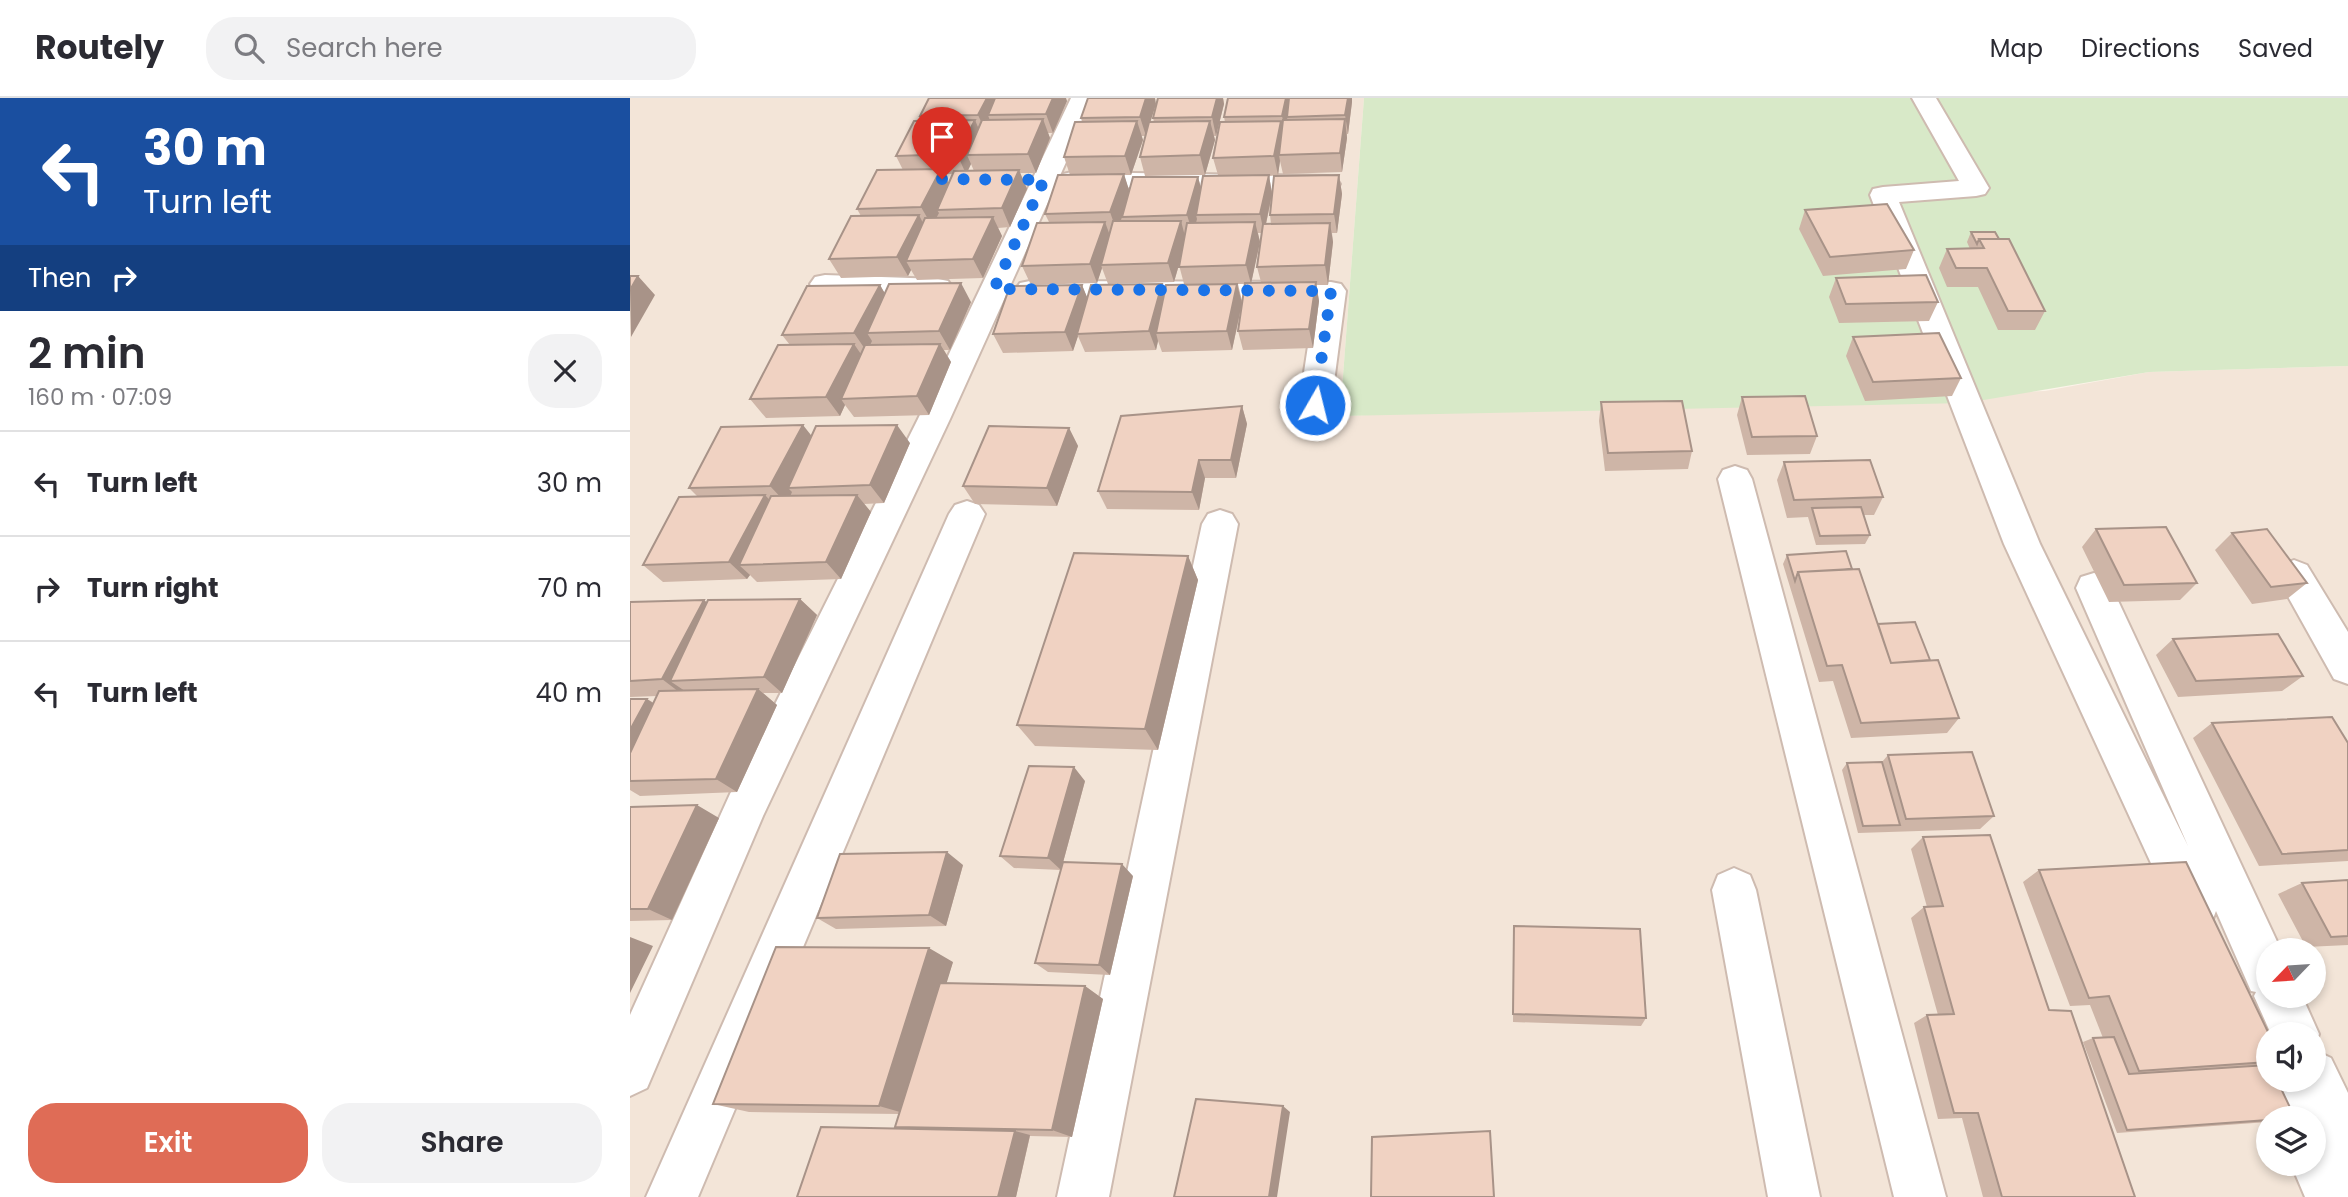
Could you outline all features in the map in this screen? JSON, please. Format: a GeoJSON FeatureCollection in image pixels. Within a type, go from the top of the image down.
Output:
{"type":"FeatureCollection","features":[{"type":"Feature","properties":{"kind":"street"},"geometry":{"type":"LineString","coordinates":[[630,1071],[745,808],[994,289],[1030,179],[1083,98]]}},
{"type":"Feature","properties":{"kind":"street"},"geometry":{"type":"LineString","coordinates":[[1924,98],[1976,188],[1883,195],[2022,544],[2208,935]]}},
{"type":"Feature","properties":{"kind":"street"},"geometry":{"type":"LineString","coordinates":[[1030,179],[1332,184]]}},
{"type":"Feature","properties":{"kind":"street"},"geometry":{"type":"LineString","coordinates":[[825,284],[994,289],[1331,291],[1315,405]]}},
{"type":"Feature","properties":{"kind":"street"},"geometry":{"type":"LineString","coordinates":[[1735,479],[1920,1197]]}},
{"type":"Feature","properties":{"kind":"street"},"geometry":{"type":"LineString","coordinates":[[671,1197],[967,514]]}},
{"type":"Feature","properties":{"kind":"street"},"geometry":{"type":"LineString","coordinates":[[1083,1197],[1220,524]]}},
{"type":"Feature","properties":{"kind":"street"},"geometry":{"type":"LineString","coordinates":[[2294,575],[2348,667]]}},
{"type":"Feature","properties":{"kind":"street"},"geometry":{"type":"LineString","coordinates":[[2094,588],[2256,947]]}},
{"type":"Feature","properties":{"kind":"street"},"geometry":{"type":"LineString","coordinates":[[1734,890],[1794,1197]]}},
{"type":"Feature","properties":{"kind":"street"},"geometry":{"type":"LineString","coordinates":[[2322,1092],[2348,1151]]}},
{"type":"Feature","properties":{"kind":"street"},"geometry":{"type":"LineString","coordinates":[[2323,1176],[2332,1197]]}},
{"type":"Feature","properties":{"kind":"shaded area"},"geometry":{"type":"Polygon","coordinates":[[[630,98],[1364,98],[1340,416],[2045,391],[2149,372],[2348,366],[2348,1197],[630,1197],[630,98]]]}},
{"type":"Feature","properties":{"kind":"green space"},"geometry":{"type":"Polygon","coordinates":[[[1364,98],[2348,98],[2348,366],[2149,372],[1966,403],[1340,416],[1364,98]]]}},
{"type":"Feature","properties":{"kind":"building"},"geometry":{"type":"Polygon","coordinates":[[[929,98],[987,98],[978,115],[920,116],[929,98]]]}},
{"type":"Feature","properties":{"kind":"building"},"geometry":{"type":"Polygon","coordinates":[[[995,98],[1053,98],[1046,114],[988,115],[995,98]]]}},
{"type":"Feature","properties":{"kind":"building"},"geometry":{"type":"Polygon","coordinates":[[[1088,98],[1146,98],[1140,117],[1081,118],[1088,98]]]}},
{"type":"Feature","properties":{"kind":"building"},"geometry":{"type":"Polygon","coordinates":[[[1158,98],[1217,98],[1212,117],[1153,118],[1158,98]]]}},
{"type":"Feature","properties":{"kind":"building"},"geometry":{"type":"Polygon","coordinates":[[[1228,98],[1286,98],[1282,116],[1224,117],[1228,98]]]}},
{"type":"Feature","properties":{"kind":"building"},"geometry":{"type":"Polygon","coordinates":[[[1289,98],[1348,98],[1345,115],[1287,117],[1289,98]]]}},
{"type":"Feature","properties":{"kind":"building"},"geometry":{"type":"Polygon","coordinates":[[[1043,119],[1028,154],[967,155],[982,120],[1043,119]]]}},
{"type":"Feature","properties":{"kind":"building"},"geometry":{"type":"Polygon","coordinates":[[[1345,119],[1340,153],[1279,155],[1283,120],[1345,119]]]}},
{"type":"Feature","properties":{"kind":"building"},"geometry":{"type":"Polygon","coordinates":[[[975,120],[957,154],[896,156],[914,121],[975,120]]]}},
{"type":"Feature","properties":{"kind":"building"},"geometry":{"type":"Polygon","coordinates":[[[1137,121],[1125,156],[1064,157],[1075,122],[1137,121]]]}},
{"type":"Feature","properties":{"kind":"building"},"geometry":{"type":"Polygon","coordinates":[[[1210,121],[1200,155],[1140,157],[1149,122],[1210,121]]]}},
{"type":"Feature","properties":{"kind":"building"},"geometry":{"type":"Polygon","coordinates":[[[1281,121],[1274,156],[1213,158],[1220,122],[1281,121]]]}},
{"type":"Feature","properties":{"kind":"building"},"geometry":{"type":"Polygon","coordinates":[[[941,169],[921,207],[857,209],[877,170],[941,169]]]}},
{"type":"Feature","properties":{"kind":"building"},"geometry":{"type":"Polygon","coordinates":[[[1019,170],[1002,208],[937,210],[954,171],[1019,170]]]}},
{"type":"Feature","properties":{"kind":"building"},"geometry":{"type":"Polygon","coordinates":[[[1124,174],[1110,212],[1045,214],[1058,175],[1124,174]]]}},
{"type":"Feature","properties":{"kind":"building"},"geometry":{"type":"Polygon","coordinates":[[[1269,175],[1260,214],[1196,215],[1203,176],[1269,175]]]}},
{"type":"Feature","properties":{"kind":"building"},"geometry":{"type":"Polygon","coordinates":[[[1339,175],[1334,214],[1270,215],[1274,176],[1339,175]]]}},
{"type":"Feature","properties":{"kind":"building"},"geometry":{"type":"Polygon","coordinates":[[[1133,177],[1198,177],[1187,215],[1122,217],[1133,177]]]}},
{"type":"Feature","properties":{"kind":"building"},"geometry":{"type":"Polygon","coordinates":[[[1887,204],[1914,250],[1830,257],[1805,210],[1887,204]]]}},
{"type":"Feature","properties":{"kind":"building"},"geometry":{"type":"Polygon","coordinates":[[[919,215],[897,257],[829,259],[851,216],[919,215]]]}},
{"type":"Feature","properties":{"kind":"building"},"geometry":{"type":"Polygon","coordinates":[[[993,217],[973,259],[906,261],[925,218],[993,217]]]}},
{"type":"Feature","properties":{"kind":"building"},"geometry":{"type":"Polygon","coordinates":[[[1113,221],[1181,221],[1168,263],[1101,265],[1113,221]]]}},
{"type":"Feature","properties":{"kind":"building"},"geometry":{"type":"Polygon","coordinates":[[[1105,222],[1090,264],[1022,266],[1037,223],[1105,222]]]}},
{"type":"Feature","properties":{"kind":"building"},"geometry":{"type":"Polygon","coordinates":[[[1255,222],[1246,265],[1179,267],[1187,223],[1255,222]]]}},
{"type":"Feature","properties":{"kind":"building"},"geometry":{"type":"Polygon","coordinates":[[[1330,223],[1325,265],[1257,267],[1263,224],[1330,223]]]}},
{"type":"Feature","properties":{"kind":"building"},"geometry":{"type":"Polygon","coordinates":[[[1971,232],[1995,232],[1999,239],[1979,239],[1977,244],[1971,232]]]}},
{"type":"Feature","properties":{"kind":"building"},"geometry":{"type":"Polygon","coordinates":[[[1979,239],[2009,239],[2045,311],[2008,311],[1987,268],[1956,268],[1947,249],[1984,248],[1979,239]]]}},
{"type":"Feature","properties":{"kind":"building"},"geometry":{"type":"Polygon","coordinates":[[[1926,275],[1938,302],[1846,304],[1836,278],[1926,275]]]}},
{"type":"Feature","properties":{"kind":"building"},"geometry":{"type":"Polygon","coordinates":[[[630,276],[638,276],[630,290],[630,276]]]}},
{"type":"Feature","properties":{"kind":"building"},"geometry":{"type":"Polygon","coordinates":[[[1316,282],[1309,329],[1238,331],[1245,283],[1316,282]]]}},
{"type":"Feature","properties":{"kind":"building"},"geometry":{"type":"Polygon","coordinates":[[[961,283],[939,331],[867,333],[889,284],[961,283]]]}},
{"type":"Feature","properties":{"kind":"building"},"geometry":{"type":"Polygon","coordinates":[[[1162,284],[1149,331],[1077,334],[1091,285],[1162,284]]]}},
{"type":"Feature","properties":{"kind":"building"},"geometry":{"type":"Polygon","coordinates":[[[1237,284],[1227,331],[1156,333],[1166,285],[1237,284]]]}},
{"type":"Feature","properties":{"kind":"building"},"geometry":{"type":"Polygon","coordinates":[[[880,285],[854,333],[782,335],[807,286],[880,285]]]}},
{"type":"Feature","properties":{"kind":"building"},"geometry":{"type":"Polygon","coordinates":[[[1082,285],[1065,332],[993,334],[1010,286],[1082,285]]]}},
{"type":"Feature","properties":{"kind":"building"},"geometry":{"type":"Polygon","coordinates":[[[1939,333],[1961,378],[1873,382],[1853,337],[1939,333]]]}},
{"type":"Feature","properties":{"kind":"building"},"geometry":{"type":"Polygon","coordinates":[[[854,344],[826,397],[750,399],[778,345],[854,344]]]}},
{"type":"Feature","properties":{"kind":"building"},"geometry":{"type":"Polygon","coordinates":[[[940,344],[917,396],[841,399],[865,345],[940,344]]]}},
{"type":"Feature","properties":{"kind":"building"},"geometry":{"type":"Polygon","coordinates":[[[1805,396],[1817,436],[1752,437],[1742,397],[1805,396]]]}},
{"type":"Feature","properties":{"kind":"building"},"geometry":{"type":"Polygon","coordinates":[[[1682,401],[1692,451],[1608,453],[1601,402],[1682,401]]]}},
{"type":"Feature","properties":{"kind":"building"},"geometry":{"type":"Polygon","coordinates":[[[1242,406],[1231,460],[1199,460],[1192,492],[1098,491],[1121,416],[1242,406]]]}},
{"type":"Feature","properties":{"kind":"building"},"geometry":{"type":"Polygon","coordinates":[[[803,425],[770,486],[689,488],[721,427],[803,425]]]}},
{"type":"Feature","properties":{"kind":"building"},"geometry":{"type":"Polygon","coordinates":[[[897,425],[870,485],[788,488],[816,426],[897,425]]]}},
{"type":"Feature","properties":{"kind":"building"},"geometry":{"type":"Polygon","coordinates":[[[989,426],[1069,428],[1047,488],[963,486],[989,426]]]}},
{"type":"Feature","properties":{"kind":"building"},"geometry":{"type":"Polygon","coordinates":[[[1870,460],[1883,497],[1794,500],[1784,462],[1870,460]]]}},
{"type":"Feature","properties":{"kind":"building"},"geometry":{"type":"Polygon","coordinates":[[[765,495],[729,562],[643,565],[679,497],[765,495]]]}},
{"type":"Feature","properties":{"kind":"building"},"geometry":{"type":"Polygon","coordinates":[[[857,495],[826,562],[739,565],[771,496],[857,495]]]}},
{"type":"Feature","properties":{"kind":"building"},"geometry":{"type":"Polygon","coordinates":[[[1861,507],[1870,535],[1820,536],[1812,508],[1861,507]]]}},
{"type":"Feature","properties":{"kind":"building"},"geometry":{"type":"Polygon","coordinates":[[[2166,527],[2197,583],[2124,585],[2096,529],[2166,527]]]}},
{"type":"Feature","properties":{"kind":"building"},"geometry":{"type":"Polygon","coordinates":[[[2267,529],[2307,583],[2271,587],[2232,533],[2267,529]]]}},
{"type":"Feature","properties":{"kind":"building"},"geometry":{"type":"Polygon","coordinates":[[[1846,551],[1852,569],[1798,572],[1795,581],[1787,555],[1846,551]]]}},
{"type":"Feature","properties":{"kind":"building"},"geometry":{"type":"Polygon","coordinates":[[[1074,553],[1188,556],[1145,729],[1017,725],[1074,553]]]}},
{"type":"Feature","properties":{"kind":"building"},"geometry":{"type":"Polygon","coordinates":[[[1859,569],[1891,663],[1938,660],[1959,718],[1861,723],[1842,665],[1827,666],[1798,572],[1859,569]]]}},
{"type":"Feature","properties":{"kind":"building"},"geometry":{"type":"Polygon","coordinates":[[[800,599],[764,677],[670,681],[708,600],[800,599]]]}},
{"type":"Feature","properties":{"kind":"building"},"geometry":{"type":"Polygon","coordinates":[[[704,600],[662,679],[630,681],[630,602],[704,600]]]}},
{"type":"Feature","properties":{"kind":"building"},"geometry":{"type":"Polygon","coordinates":[[[1915,622],[1930,660],[1891,663],[1878,624],[1915,622]]]}},
{"type":"Feature","properties":{"kind":"building"},"geometry":{"type":"Polygon","coordinates":[[[2278,634],[2303,676],[2196,681],[2173,639],[2278,634]]]}},
{"type":"Feature","properties":{"kind":"building"},"geometry":{"type":"Polygon","coordinates":[[[758,689],[716,779],[630,781],[630,753],[659,691],[758,689]]]}},
{"type":"Feature","properties":{"kind":"building"},"geometry":{"type":"Polygon","coordinates":[[[630,699],[647,699],[630,730],[630,699]]]}},
{"type":"Feature","properties":{"kind":"building"},"geometry":{"type":"Polygon","coordinates":[[[2332,717],[2348,743],[2348,850],[2282,854],[2212,723],[2332,717]]]}},
{"type":"Feature","properties":{"kind":"building"},"geometry":{"type":"Polygon","coordinates":[[[1972,752],[1994,816],[1906,819],[1888,755],[1972,752]]]}},
{"type":"Feature","properties":{"kind":"building"},"geometry":{"type":"Polygon","coordinates":[[[1882,762],[1900,825],[1863,826],[1847,763],[1882,762]]]}},
{"type":"Feature","properties":{"kind":"building"},"geometry":{"type":"Polygon","coordinates":[[[1029,766],[1074,767],[1048,858],[1000,856],[1029,766]]]}},
{"type":"Feature","properties":{"kind":"building"},"geometry":{"type":"Polygon","coordinates":[[[697,805],[648,909],[630,909],[630,807],[697,805]]]}},
{"type":"Feature","properties":{"kind":"building"},"geometry":{"type":"Polygon","coordinates":[[[1990,835],[2049,1010],[2071,1011],[2135,1197],[2002,1197],[1978,1113],[1954,1113],[1927,1015],[1954,1014],[1924,907],[1943,906],[1923,837],[1990,835]]]}},
{"type":"Feature","properties":{"kind":"building"},"geometry":{"type":"Polygon","coordinates":[[[947,852],[929,915],[817,918],[840,854],[947,852]]]}},
{"type":"Feature","properties":{"kind":"building"},"geometry":{"type":"Polygon","coordinates":[[[1063,862],[1122,864],[1099,965],[1035,963],[1063,862]]]}},
{"type":"Feature","properties":{"kind":"building"},"geometry":{"type":"Polygon","coordinates":[[[2186,862],[2263,1022],[2256,1022],[2256,1063],[2139,1071],[2109,996],[2089,998],[2039,870],[2186,862]]]}},
{"type":"Feature","properties":{"kind":"building"},"geometry":{"type":"Polygon","coordinates":[[[2348,880],[2348,936],[2331,937],[2302,883],[2348,880]]]}},
{"type":"Feature","properties":{"kind":"building"},"geometry":{"type":"Polygon","coordinates":[[[1514,926],[1640,929],[1646,1018],[1513,1014],[1514,926]]]}},
{"type":"Feature","properties":{"kind":"building"},"geometry":{"type":"Polygon","coordinates":[[[776,947],[929,948],[879,1106],[713,1104],[776,947]]]}},
{"type":"Feature","properties":{"kind":"building"},"geometry":{"type":"Polygon","coordinates":[[[940,983],[1085,986],[1052,1130],[895,1127],[940,983]]]}},
{"type":"Feature","properties":{"kind":"building"},"geometry":{"type":"Polygon","coordinates":[[[2114,1037],[2129,1074],[2256,1066],[2256,1092],[2283,1092],[2289,1106],[2256,1106],[2256,1121],[2127,1130],[2093,1038],[2114,1037]]]}},
{"type":"Feature","properties":{"kind":"building"},"geometry":{"type":"Polygon","coordinates":[[[1196,1099],[1283,1106],[1269,1197],[1174,1197],[1196,1099]]]}},
{"type":"Feature","properties":{"kind":"building"},"geometry":{"type":"Polygon","coordinates":[[[821,1127],[1015,1131],[998,1197],[797,1197],[821,1127]]]}},
{"type":"Feature","properties":{"kind":"building"},"geometry":{"type":"Polygon","coordinates":[[[1490,1131],[1494,1197],[1371,1197],[1372,1137],[1490,1131]]]}},
{"type":"Feature","properties":{"kind":"route"},"geometry":{"type":"LineString","coordinates":[[942,179],[1044,180],[994,289],[1331,291],[1315,405]]}}]}
